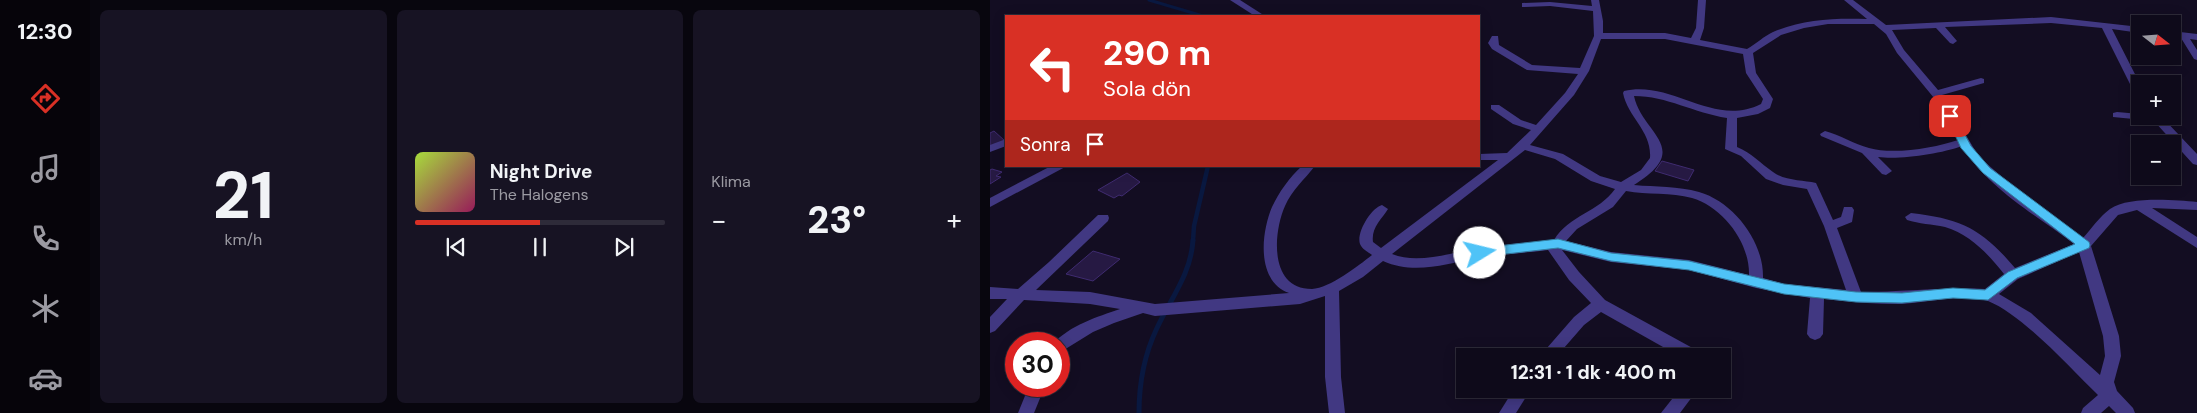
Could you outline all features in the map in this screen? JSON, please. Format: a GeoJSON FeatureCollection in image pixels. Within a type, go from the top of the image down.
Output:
{"type":"FeatureCollection","features":[{"type":"Feature","properties":{"kind":"street"},"geometry":{"type":"LineString","coordinates":[[1234,0],[1259,15]]}},
{"type":"Feature","properties":{"kind":"street"},"geometry":{"type":"LineString","coordinates":[[1694,43],[1700,28],[1702,0]]}},
{"type":"Feature","properties":{"kind":"street"},"geometry":{"type":"LineString","coordinates":[[1851,1],[1882,25],[1900,51],[1935,94],[1954,122],[1963,142],[1975,159],[2004,185],[2084,245],[2111,336],[2113,356],[2106,382],[2110,396]]}},
{"type":"Feature","properties":{"kind":"street"},"geometry":{"type":"LineString","coordinates":[[1070,337],[1076,332],[1099,321],[1150,309],[1186,308],[1300,298],[1332,288],[1358,273],[1524,146],[1569,95],[1584,71],[1598,36],[1596,5],[1564,5],[1535,2],[1525,5]]}},
{"type":"Feature","properties":{"kind":"street"},"geometry":{"type":"LineString","coordinates":[[1598,36],[1665,36],[1748,52],[1776,34],[1808,23],[1834,20],[1882,25],[1939,26],[1999,20],[2051,20],[2131,29]]}},
{"type":"Feature","properties":{"kind":"street"},"geometry":{"type":"LineString","coordinates":[[2105,25],[2131,76]]}},
{"type":"Feature","properties":{"kind":"street"},"geometry":{"type":"LineString","coordinates":[[1939,26],[1953,42]]}},
{"type":"Feature","properties":{"kind":"street"},"geometry":{"type":"LineString","coordinates":[[2181,36],[2197,37]]}},
{"type":"Feature","properties":{"kind":"street"},"geometry":{"type":"LineString","coordinates":[[2184,36],[2197,57]]}},
{"type":"Feature","properties":{"kind":"street"},"geometry":{"type":"LineString","coordinates":[[1495,38],[1495,47],[1524,66],[1540,70],[1584,71]]}},
{"type":"Feature","properties":{"kind":"street"},"geometry":{"type":"LineString","coordinates":[[1678,348],[1600,304],[1564,264],[1555,250],[1566,232],[1580,220],[1610,204],[1623,187],[1646,172],[1652,164],[1656,151],[1649,128],[1632,108],[1628,93],[1644,93],[1668,97],[1695,108],[1732,116],[1756,112],[1767,102],[1768,98],[1758,88],[1750,72],[1748,52]]}},
{"type":"Feature","properties":{"kind":"street"},"geometry":{"type":"LineString","coordinates":[[1935,94],[1981,81]]}},
{"type":"Feature","properties":{"kind":"street"},"geometry":{"type":"LineString","coordinates":[[1495,107],[1517,122],[1539,129]]}},
{"type":"Feature","properties":{"kind":"street"},"geometry":{"type":"LineString","coordinates":[[2117,115],[2131,116]]}},
{"type":"Feature","properties":{"kind":"street"},"geometry":{"type":"LineString","coordinates":[[1732,116],[1731,149],[1745,154],[1770,176],[1782,181],[1812,186],[1830,226],[1856,297]]}},
{"type":"Feature","properties":{"kind":"street"},"geometry":{"type":"LineString","coordinates":[[2163,125],[2197,161]]}},
{"type":"Feature","properties":{"kind":"street"},"geometry":{"type":"LineString","coordinates":[[1825,134],[1866,151],[1900,155],[1949,147],[1963,142]]}},
{"type":"Feature","properties":{"kind":"street"},"geometry":{"type":"LineString","coordinates":[[990,148],[1005,142]]}},
{"type":"Feature","properties":{"kind":"street"},"geometry":{"type":"LineString","coordinates":[[1524,146],[1551,154],[1592,177],[1623,187],[1687,193],[1712,203],[1738,229],[1752,249],[1757,266],[1756,283]]}},
{"type":"Feature","properties":{"kind":"street"},"geometry":{"type":"LineString","coordinates":[[1866,151],[1886,171]]}},
{"type":"Feature","properties":{"kind":"street"},"geometry":{"type":"LineString","coordinates":[[1480,158],[1510,156]]}},
{"type":"Feature","properties":{"kind":"street"},"geometry":{"type":"LineString","coordinates":[[990,203],[1059,167]]}},
{"type":"Feature","properties":{"kind":"street"},"geometry":{"type":"LineString","coordinates":[[1309,167],[1284,194],[1276,213],[1270,244],[1272,264],[1278,277],[1287,286],[1312,294]]}},
{"type":"Feature","properties":{"kind":"street"},"geometry":{"type":"LineString","coordinates":[[2138,205],[2197,243]]}},
{"type":"Feature","properties":{"kind":"street"},"geometry":{"type":"LineString","coordinates":[[1988,295],[2013,275],[2084,245],[2114,212],[2138,205],[2197,206]]}},
{"type":"Feature","properties":{"kind":"street"},"geometry":{"type":"LineString","coordinates":[[1382,209],[1368,228],[1367,244],[1380,255],[1400,263],[1428,263],[1480,253],[1558,244],[1611,257],[1689,265],[1756,283],[1817,293],[1856,297],[1902,298],[1963,292],[1988,295],[2010,304],[2026,316],[2127,413]]}},
{"type":"Feature","properties":{"kind":"street"},"geometry":{"type":"LineString","coordinates":[[1830,226],[1847,219],[1848,210]]}},
{"type":"Feature","properties":{"kind":"street"},"geometry":{"type":"LineString","coordinates":[[1911,217],[1938,220],[1974,234],[2013,275]]}},
{"type":"Feature","properties":{"kind":"street"},"geometry":{"type":"LineString","coordinates":[[990,327],[1020,294],[1054,266],[1103,218]]}},
{"type":"Feature","properties":{"kind":"street"},"geometry":{"type":"LineString","coordinates":[[1332,288],[1333,377],[1337,413]]}},
{"type":"Feature","properties":{"kind":"street"},"geometry":{"type":"LineString","coordinates":[[990,293],[1090,298],[1150,309]]}},
{"type":"Feature","properties":{"kind":"street"},"geometry":{"type":"LineString","coordinates":[[1814,334],[1817,293]]}},
{"type":"Feature","properties":{"kind":"street"},"geometry":{"type":"LineString","coordinates":[[1555,348],[1580,321],[1600,304]]}},
{"type":"Feature","properties":{"kind":"street"},"geometry":{"type":"LineString","coordinates":[[2089,413],[2110,396]]}},
{"type":"Feature","properties":{"kind":"street"},"geometry":{"type":"LineString","coordinates":[[1026,413],[1033,397]]}},
{"type":"Feature","properties":{"kind":"street"},"geometry":{"type":"LineString","coordinates":[[1507,413],[1517,398]]}},
{"type":"Feature","properties":{"kind":"street"},"geometry":{"type":"LineString","coordinates":[[1669,413],[1682,398]]}},
{"type":"Feature","properties":{"kind":"building"},"geometry":{"type":"Polygon","coordinates":[[[994,131],[1005,141],[990,147],[990,133],[994,131]]]}},
{"type":"Feature","properties":{"kind":"building"},"geometry":{"type":"Polygon","coordinates":[[[1662,161],[1694,170],[1688,181],[1655,171],[1662,161]]]}},
{"type":"Feature","properties":{"kind":"building"},"geometry":{"type":"Polygon","coordinates":[[[990,170],[1002,172],[996,176],[1001,177],[990,184],[990,170]]]}},
{"type":"Feature","properties":{"kind":"building"},"geometry":{"type":"Polygon","coordinates":[[[1127,173],[1140,182],[1122,196],[1119,195],[1114,198],[1098,190],[1127,173]]]}},
{"type":"Feature","properties":{"kind":"building"},"geometry":{"type":"Polygon","coordinates":[[[1093,251],[1120,259],[1093,281],[1066,274],[1093,251]]]}},
{"type":"Feature","properties":{"kind":"waterway"},"geometry":{"type":"LineString","coordinates":[[1149,0],[1200,15]]}},
{"type":"Feature","properties":{"kind":"waterway"},"geometry":{"type":"LineString","coordinates":[[1193,241],[1194,226],[1208,167]]}},
{"type":"Feature","properties":{"kind":"waterway"},"geometry":{"type":"LineString","coordinates":[[1139,413],[1141,380],[1149,348],[1157,328],[1180,286],[1188,264],[1193,240]]}},
{"type":"Feature","properties":{"kind":"route"},"geometry":{"type":"LineString","coordinates":[[1480,253],[1558,244],[1629,260],[1689,265],[1784,289],[1856,297],[1902,298],[1973,292],[1988,295],[2013,275],[2067,254],[2084,245],[2004,185],[1975,159],[1966,148],[1950,116]]}}]}
